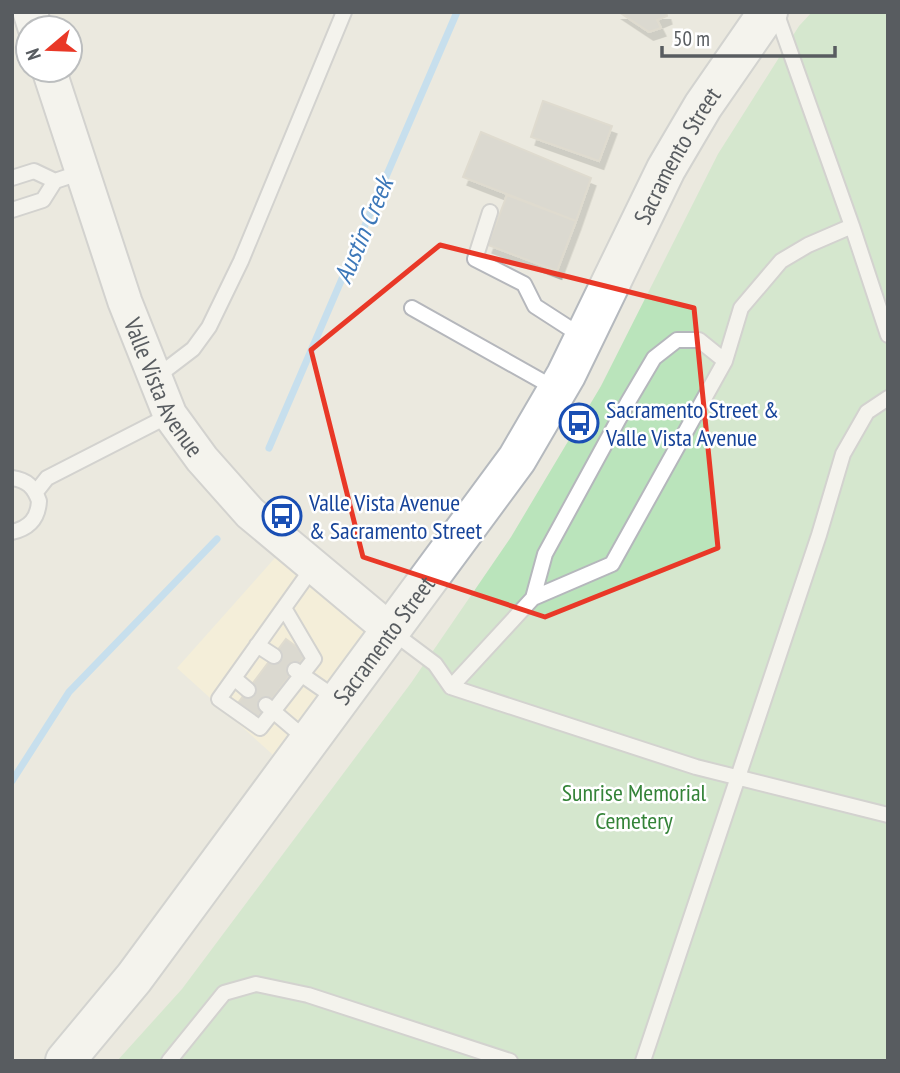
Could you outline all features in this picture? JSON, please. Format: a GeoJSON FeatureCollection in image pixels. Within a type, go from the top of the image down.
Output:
{"type":"FeatureCollection","features":[{"type":"Feature","properties":{"kind":"main road","name":"Sacramento Street"},"geometry":{"type":"LineString","coordinates":[[65,1061],[134,978],[337,699],[517,459],[584,338],[666,169],[703,106],[768,12]]}},
{"type":"Feature","properties":{"kind":"street","name":"Valle Vista Avenue"},"geometry":{"type":"LineString","coordinates":[[52,84],[69,176],[125,302],[153,378],[170,415],[202,459],[250,513],[390,630]]}},
{"type":"Feature","properties":{"kind":"lane"},"geometry":{"type":"LineString","coordinates":[[153,378],[193,349],[209,327],[242,261],[344,12]]}},
{"type":"Feature","properties":{"kind":"lane"},"geometry":{"type":"LineString","coordinates":[[776,12],[888,335]]}},
{"type":"Feature","properties":{"kind":"lane"},"geometry":{"type":"LineString","coordinates":[[12,178],[34,170],[69,176]]}},
{"type":"Feature","properties":{"kind":"lane"},"geometry":{"type":"LineString","coordinates":[[12,210],[43,200],[69,176]]}},
{"type":"Feature","properties":{"kind":"lane"},"geometry":{"type":"LineString","coordinates":[[490,212],[475,259],[524,284],[535,306],[584,338]]}},
{"type":"Feature","properties":{"kind":"lane"},"geometry":{"type":"LineString","coordinates":[[451,687],[533,598],[612,564],[725,361],[741,309],[781,261],[808,245],[852,226]]}},
{"type":"Feature","properties":{"kind":"lane"},"geometry":{"type":"LineString","coordinates":[[412,309],[557,390]]}},
{"type":"Feature","properties":{"kind":"lane"},"geometry":{"type":"LineString","coordinates":[[533,598],[545,554],[654,358],[677,340],[699,340],[725,361]]}},
{"type":"Feature","properties":{"kind":"lane"},"geometry":{"type":"LineString","coordinates":[[643,1061],[819,535],[843,454],[867,412],[888,398]]}},
{"type":"Feature","properties":{"kind":"lane"},"geometry":{"type":"LineString","coordinates":[[36,492],[47,478],[170,415]]}},
{"type":"Feature","properties":{"kind":"lane"},"geometry":{"type":"LineString","coordinates":[[12,478],[23,480],[36,492],[38,501],[35,518],[29,526],[12,531]]}},
{"type":"Feature","properties":{"kind":"lane"},"geometry":{"type":"LineString","coordinates":[[284,608],[314,659],[298,672],[270,708],[260,729],[219,699],[313,567]]}},
{"type":"Feature","properties":{"kind":"lane"},"geometry":{"type":"LineString","coordinates":[[390,630],[435,664],[451,687],[696,767],[888,815]]}},
{"type":"Feature","properties":{"kind":"lane"},"geometry":{"type":"LineString","coordinates":[[257,645],[274,656]]}},
{"type":"Feature","properties":{"kind":"lane"},"geometry":{"type":"LineString","coordinates":[[298,672],[337,699]]}},
{"type":"Feature","properties":{"kind":"lane"},"geometry":{"type":"LineString","coordinates":[[233,678],[248,690]]}},
{"type":"Feature","properties":{"kind":"lane"},"geometry":{"type":"LineString","coordinates":[[270,708],[308,741]]}},
{"type":"Feature","properties":{"kind":"lane"},"geometry":{"type":"LineString","coordinates":[[169,1061],[224,993],[256,984],[309,995],[510,1061]]}},
{"type":"Feature","properties":{"kind":"highlighted area"},"geometry":{"type":"Polygon","coordinates":[[[440,245],[694,308],[718,548],[545,617],[363,557],[311,350],[440,245]]]}},
{"type":"Feature","properties":{"kind":"shaded area"},"geometry":{"type":"Polygon","coordinates":[[[281,551],[376,639],[282,763],[177,668],[281,551]]]}},
{"type":"Feature","properties":{"kind":"green space","name":"Sunrise Memorial Cemetery"},"geometry":{"type":"Polygon","coordinates":[[[812,12],[888,12],[888,1061],[117,1061],[182,989],[411,683],[511,537],[601,386],[718,154],[799,26],[812,12]]]}},
{"type":"Feature","properties":{"kind":"building"},"geometry":{"type":"Polygon","coordinates":[[[619,12],[666,12],[667,16],[657,20],[661,28],[649,32],[619,12]]]}},
{"type":"Feature","properties":{"kind":"building"},"geometry":{"type":"Polygon","coordinates":[[[543,101],[612,126],[599,161],[531,137],[543,101]]]}},
{"type":"Feature","properties":{"kind":"building"},"geometry":{"type":"Polygon","coordinates":[[[481,132],[591,178],[576,221],[463,177],[481,132]]]}},
{"type":"Feature","properties":{"kind":"building"},"geometry":{"type":"Polygon","coordinates":[[[507,195],[576,221],[557,271],[488,245],[507,195]]]}},
{"type":"Feature","properties":{"kind":"building"},"geometry":{"type":"Polygon","coordinates":[[[286,639],[306,654],[258,717],[238,703],[286,639]]]}},
{"type":"Feature","properties":{"kind":"waterway","name":"Austin Creek"},"geometry":{"type":"LineString","coordinates":[[269,448],[457,12]]}},
{"type":"Feature","properties":{"kind":"waterway","name":"Austin Creek"},"geometry":{"type":"LineString","coordinates":[[12,781],[69,692],[217,539]]}},
{"type":"Feature","properties":{"kind":"place","name":"Sacramento Street & Valle Vista Avenue"},"geometry":{"type":"Point","coordinates":[579,423]}},
{"type":"Feature","properties":{"kind":"place","name":"Valle Vista Avenue & Sacramento Street"},"geometry":{"type":"Point","coordinates":[282,516]}}]}
